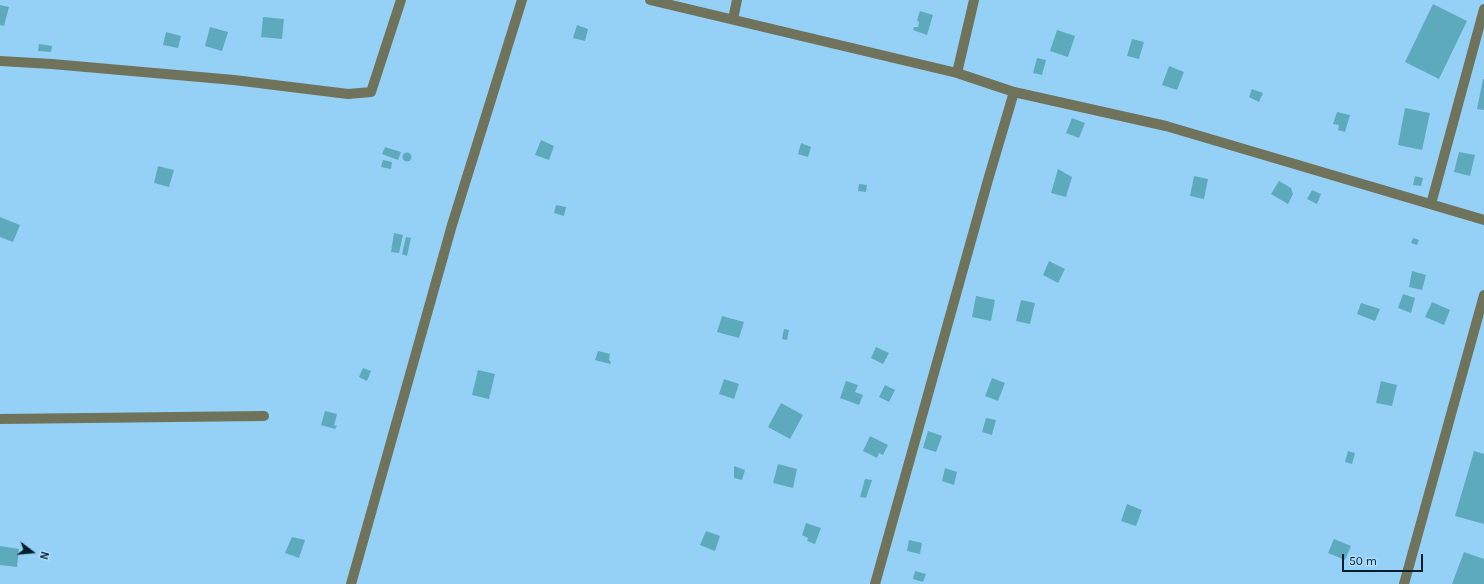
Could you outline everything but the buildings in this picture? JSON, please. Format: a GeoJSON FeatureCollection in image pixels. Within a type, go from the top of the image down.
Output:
{"type":"FeatureCollection","features":[{"type":"Feature","properties":{"kind":"street"},"geometry":{"type":"LineString","coordinates":[[0,61],[52,64],[234,80],[348,94],[371,92],[401,0]]}},
{"type":"Feature","properties":{"kind":"street"},"geometry":{"type":"LineString","coordinates":[[351,584],[452,225],[522,0]]}},
{"type":"Feature","properties":{"kind":"street"},"geometry":{"type":"LineString","coordinates":[[650,0],[956,73],[1014,92],[1166,126],[1484,220]]}},
{"type":"Feature","properties":{"kind":"street"},"geometry":{"type":"LineString","coordinates":[[733,19],[737,0]]}},
{"type":"Feature","properties":{"kind":"street"},"geometry":{"type":"LineString","coordinates":[[956,73],[974,0]]}},
{"type":"Feature","properties":{"kind":"street"},"geometry":{"type":"LineString","coordinates":[[1431,204],[1484,9]]}},
{"type":"Feature","properties":{"kind":"street"},"geometry":{"type":"LineString","coordinates":[[875,584],[1014,92]]}},
{"type":"Feature","properties":{"kind":"street"},"geometry":{"type":"LineString","coordinates":[[1404,584],[1484,295]]}},
{"type":"Feature","properties":{"kind":"street"},"geometry":{"type":"LineString","coordinates":[[0,419],[264,416]]}}]}
